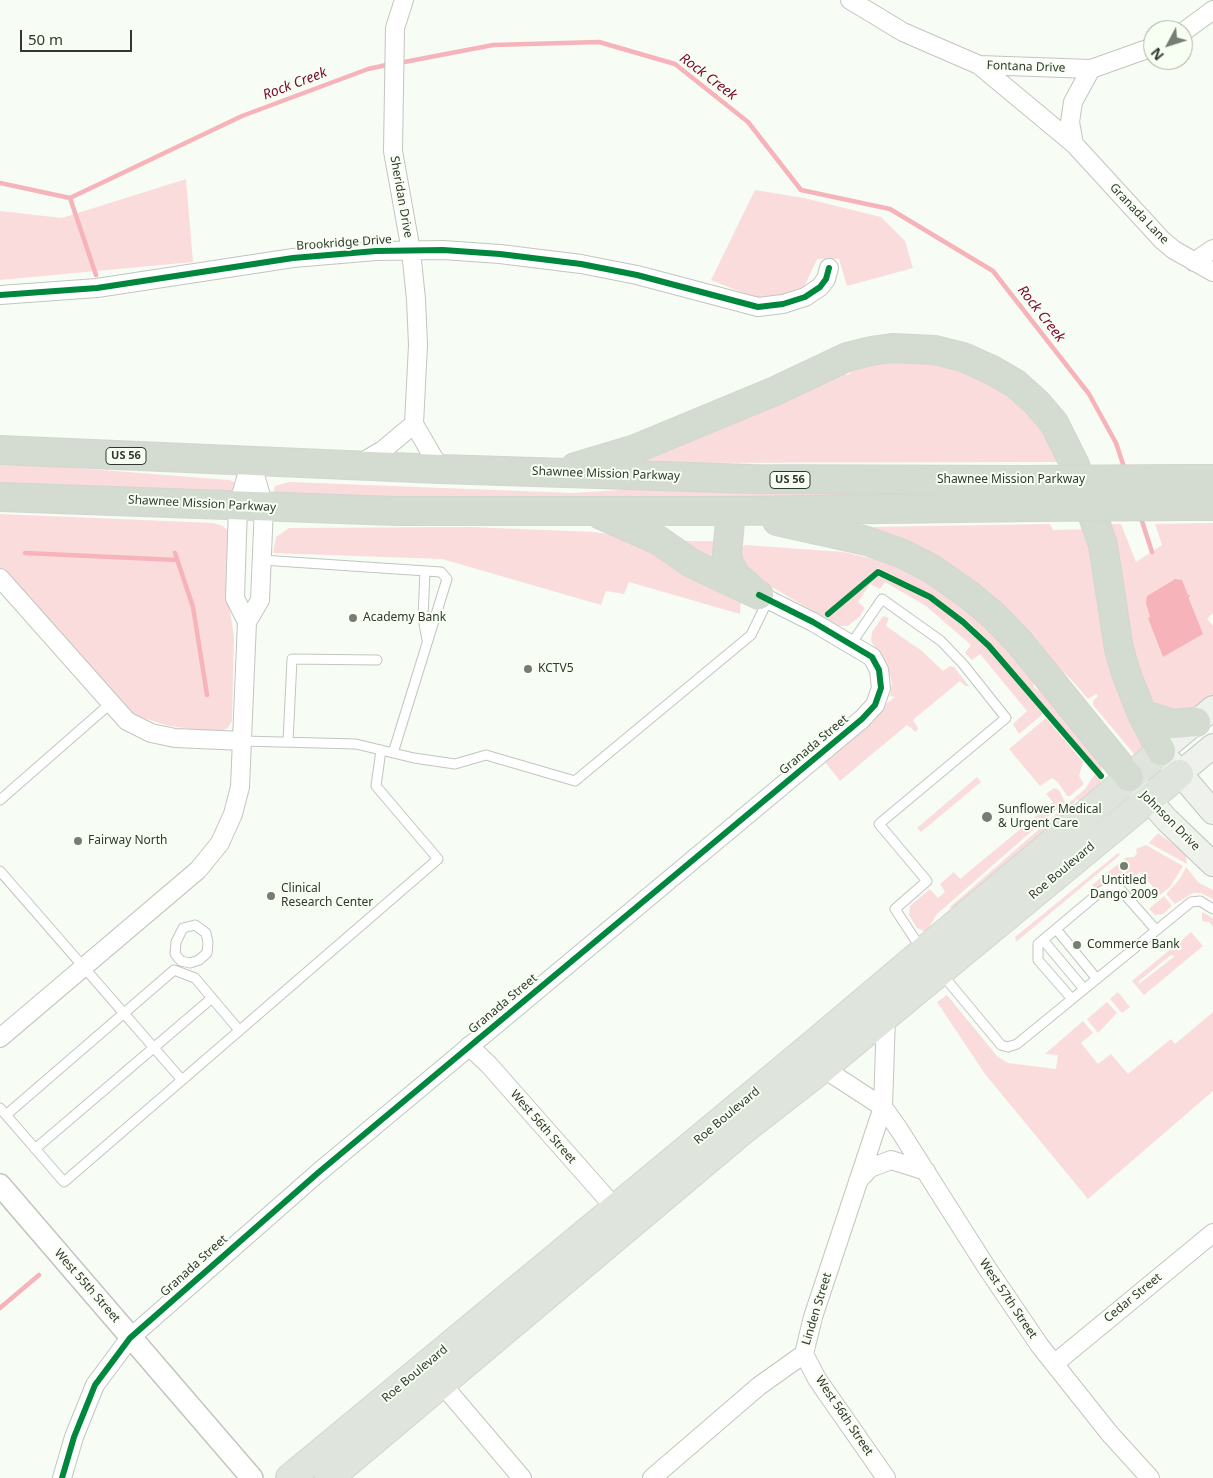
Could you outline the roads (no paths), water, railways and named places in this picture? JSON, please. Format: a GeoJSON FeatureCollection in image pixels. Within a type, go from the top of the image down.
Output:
{"type":"FeatureCollection","features":[{"type":"Feature","properties":{"kind":"highway"},"geometry":{"type":"LineString","coordinates":[[559,473],[612,454],[635,449],[847,358],[892,348],[935,350],[963,357],[992,370],[1016,384],[1054,423],[1066,445],[1084,486],[1103,545],[1119,649],[1142,714],[1161,751]]}},
{"type":"Feature","properties":{"kind":"highway","name":"Shawnee Mission Parkway"},"geometry":{"type":"LineString","coordinates":[[0,450],[359,464],[440,469],[753,479],[1213,479]]}},
{"type":"Feature","properties":{"kind":"highway","name":"Shawnee Mission Parkway"},"geometry":{"type":"LineString","coordinates":[[0,497],[396,512],[1213,506]]}},
{"type":"Feature","properties":{"kind":"highway"},"geometry":{"type":"LineString","coordinates":[[590,511],[658,540],[691,563],[764,598]]}},
{"type":"Feature","properties":{"kind":"highway"},"geometry":{"type":"LineString","coordinates":[[764,598],[736,576],[729,563],[727,554],[731,511],[867,541],[903,554],[932,569],[971,596],[1020,643],[1129,777]]}},
{"type":"Feature","properties":{"kind":"highway"},"geometry":{"type":"LineString","coordinates":[[1142,714],[1173,724],[1205,715]]}},
{"type":"Feature","properties":{"kind":"main road"},"geometry":{"type":"LineString","coordinates":[[1205,715],[1161,751],[1213,812]]}},
{"type":"Feature","properties":{"kind":"main road"},"geometry":{"type":"LineString","coordinates":[[1179,774],[1213,746]]}},
{"type":"Feature","properties":{"kind":"main road","name":"Roe Boulevard"},"geometry":{"type":"LineString","coordinates":[[290,1478],[616,1209],[813,1061],[931,961],[1129,777],[1161,751]]}},
{"type":"Feature","properties":{"kind":"main road","name":"Roe Boulevard"},"geometry":{"type":"LineString","coordinates":[[329,1478],[742,1131],[813,1061],[886,1016],[931,961],[1148,800],[1179,774]]}},
{"type":"Feature","properties":{"kind":"main road","name":"Johnson Drive"},"geometry":{"type":"LineString","coordinates":[[1129,777],[1148,800],[1213,864]]}},
{"type":"Feature","properties":{"kind":"street","name":"Sheridan Drive"},"geometry":{"type":"LineString","coordinates":[[404,0],[395,28],[392,114],[393,151],[411,251],[416,298],[418,345],[414,424]]}},
{"type":"Feature","properties":{"kind":"street","name":"Fontana Drive"},"geometry":{"type":"LineString","coordinates":[[850,0],[903,32],[979,65],[1091,69],[1143,51]]}},
{"type":"Feature","properties":{"kind":"street"},"geometry":{"type":"LineString","coordinates":[[1193,25],[1213,10]]}},
{"type":"Feature","properties":{"kind":"street","name":"Granada Lane"},"geometry":{"type":"LineString","coordinates":[[979,65],[1074,144],[1162,240],[1194,262],[1213,272]]}},
{"type":"Feature","properties":{"kind":"street"},"geometry":{"type":"LineString","coordinates":[[1074,144],[1070,122],[1074,102],[1091,69]]}},
{"type":"Feature","properties":{"kind":"street"},"geometry":{"type":"LineString","coordinates":[[1194,262],[1213,249]]}},
{"type":"Feature","properties":{"kind":"street","name":"Brookridge Drive"},"geometry":{"type":"LineString","coordinates":[[0,295],[96,288],[293,258],[376,251],[411,251],[500,254],[581,264],[688,288],[758,307],[783,304],[805,296],[820,287],[830,268]]}},
{"type":"Feature","properties":{"kind":"street"},"geometry":{"type":"LineString","coordinates":[[359,464],[383,450],[414,424],[440,469]]}},
{"type":"Feature","properties":{"kind":"street"},"geometry":{"type":"LineString","coordinates":[[247,622],[234,598],[238,506],[251,461]]}},
{"type":"Feature","properties":{"kind":"street"},"geometry":{"type":"LineString","coordinates":[[0,1038],[198,870],[220,843],[233,814],[240,787],[247,622],[260,600],[264,507],[251,461]]}},
{"type":"Feature","properties":{"kind":"street"},"geometry":{"type":"LineString","coordinates":[[0,578],[127,720],[151,733],[175,738],[243,741]]}},
{"type":"Feature","properties":{"kind":"street","name":"Granada Street"},"geometry":{"type":"LineString","coordinates":[[62,1478],[74,1437],[95,1385],[130,1338],[214,1263],[469,1046],[862,719],[875,704],[881,688],[879,670],[872,657],[813,622],[764,598]]}},
{"type":"Feature","properties":{"kind":"street"},"geometry":{"type":"LineString","coordinates":[[883,1107],[886,1016]]}},
{"type":"Feature","properties":{"kind":"street","name":"West 56th Street"},"geometry":{"type":"LineString","coordinates":[[469,1046],[616,1209]]}},
{"type":"Feature","properties":{"kind":"street","name":"West 57th Street"},"geometry":{"type":"LineString","coordinates":[[813,1061],[883,1107],[987,1268],[1054,1364],[1110,1434],[1150,1478]]}},
{"type":"Feature","properties":{"kind":"street","name":"Linden Street"},"geometry":{"type":"LineString","coordinates":[[652,1478],[759,1386],[804,1354],[813,1317],[883,1107]]}},
{"type":"Feature","properties":{"kind":"street"},"geometry":{"type":"LineString","coordinates":[[858,1182],[870,1168],[891,1160],[926,1171]]}},
{"type":"Feature","properties":{"kind":"street","name":"West 55th Street"},"geometry":{"type":"LineString","coordinates":[[0,1185],[252,1478]]}},
{"type":"Feature","properties":{"kind":"street","name":"Cedar Street"},"geometry":{"type":"LineString","coordinates":[[1054,1364],[1212,1236]]}},
{"type":"Feature","properties":{"kind":"street","name":"West 56th Street"},"geometry":{"type":"LineString","coordinates":[[804,1354],[818,1380],[886,1478]]}},
{"type":"Feature","properties":{"kind":"street"},"geometry":{"type":"LineString","coordinates":[[442,1384],[522,1478]]}},
{"type":"Feature","properties":{"kind":"lane"},"geometry":{"type":"LineString","coordinates":[[262,560],[441,572],[447,579],[393,753]]}},
{"type":"Feature","properties":{"kind":"lane"},"geometry":{"type":"LineString","coordinates":[[424,571],[423,618],[427,642]]}},
{"type":"Feature","properties":{"kind":"lane"},"geometry":{"type":"LineString","coordinates":[[243,741],[356,744],[454,764],[486,755],[575,781],[751,635],[764,598]]}},
{"type":"Feature","properties":{"kind":"lane"},"geometry":{"type":"LineString","coordinates":[[851,644],[882,599],[941,641],[963,664],[1006,718],[879,824],[927,881],[895,909],[931,961],[1005,1048],[1017,1044],[1194,900],[1213,908]]}},
{"type":"Feature","properties":{"kind":"lane"},"geometry":{"type":"LineString","coordinates":[[288,742],[292,659],[377,660]]}},
{"type":"Feature","properties":{"kind":"lane"},"geometry":{"type":"LineString","coordinates":[[0,800],[111,703]]}},
{"type":"Feature","properties":{"kind":"lane"},"geometry":{"type":"LineString","coordinates":[[240,1030],[195,978],[174,970],[125,1013],[3,1112],[64,1182],[182,1080],[240,1030],[438,859],[376,786],[381,750]]}},
{"type":"Feature","properties":{"kind":"lane"},"geometry":{"type":"LineString","coordinates":[[0,871],[85,966],[182,1080]]}},
{"type":"Feature","properties":{"kind":"lane"},"geometry":{"type":"LineString","coordinates":[[1072,999],[1038,960],[1038,944],[1106,888],[1113,886],[1120,889],[1156,930]]}},
{"type":"Feature","properties":{"kind":"lane"},"geometry":{"type":"LineString","coordinates":[[195,925],[206,933],[207,953],[199,960],[190,963],[181,960],[175,954],[176,942],[183,928],[195,925]]}},
{"type":"Feature","properties":{"kind":"lane"},"geometry":{"type":"LineString","coordinates":[[1056,930],[1096,979]]}},
{"type":"Feature","properties":{"kind":"lane"},"geometry":{"type":"LineString","coordinates":[[1043,940],[1084,989]]}},
{"type":"Feature","properties":{"kind":"lane"},"geometry":{"type":"LineString","coordinates":[[189,976],[190,963]]}},
{"type":"Feature","properties":{"kind":"lane"},"geometry":{"type":"LineString","coordinates":[[35,1149],[212,998]]}},
{"type":"Feature","properties":{"kind":"waterway","name":"Rock Creek"},"geometry":{"type":"LineString","coordinates":[[399,63],[493,45],[599,42],[675,64],[748,122],[801,190],[890,209],[993,271],[1089,394],[1116,443],[1125,470]]}},
{"type":"Feature","properties":{"kind":"waterway","name":"Rock Creek"},"geometry":{"type":"LineString","coordinates":[[0,183],[70,198],[242,116],[368,69],[391,64]]}},
{"type":"Feature","properties":{"kind":"waterway"},"geometry":{"type":"LineString","coordinates":[[70,198],[96,275]]}},
{"type":"Feature","properties":{"kind":"waterway","name":"Rock Creek"},"geometry":{"type":"LineString","coordinates":[[1140,515],[1152,552]]}},
{"type":"Feature","properties":{"kind":"waterway"},"geometry":{"type":"LineString","coordinates":[[25,553],[177,560]]}},
{"type":"Feature","properties":{"kind":"waterway"},"geometry":{"type":"LineString","coordinates":[[175,553],[193,607],[207,695]]}},
{"type":"Feature","properties":{"kind":"waterway"},"geometry":{"type":"LineString","coordinates":[[0,1308],[39,1275]]}},
{"type":"Feature","properties":{"kind":"place","name":"Academy Bank"},"geometry":{"type":"Point","coordinates":[353,618]}},
{"type":"Feature","properties":{"kind":"place","name":"KCTV5"},"geometry":{"type":"Point","coordinates":[528,669]}},
{"type":"Feature","properties":{"kind":"place","name":"Sunflower Medical & Urgent Care"},"geometry":{"type":"Point","coordinates":[987,817]}},
{"type":"Feature","properties":{"kind":"place","name":"Fairway North"},"geometry":{"type":"Point","coordinates":[78,841]}},
{"type":"Feature","properties":{"kind":"place","name":"Untitled Dango 2009"},"geometry":{"type":"Point","coordinates":[1124,866]}},
{"type":"Feature","properties":{"kind":"place","name":"Clinical Research Center"},"geometry":{"type":"Point","coordinates":[271,896]}},
{"type":"Feature","properties":{"kind":"place","name":"Commerce Bank"},"geometry":{"type":"Point","coordinates":[1077,945]}}]}
